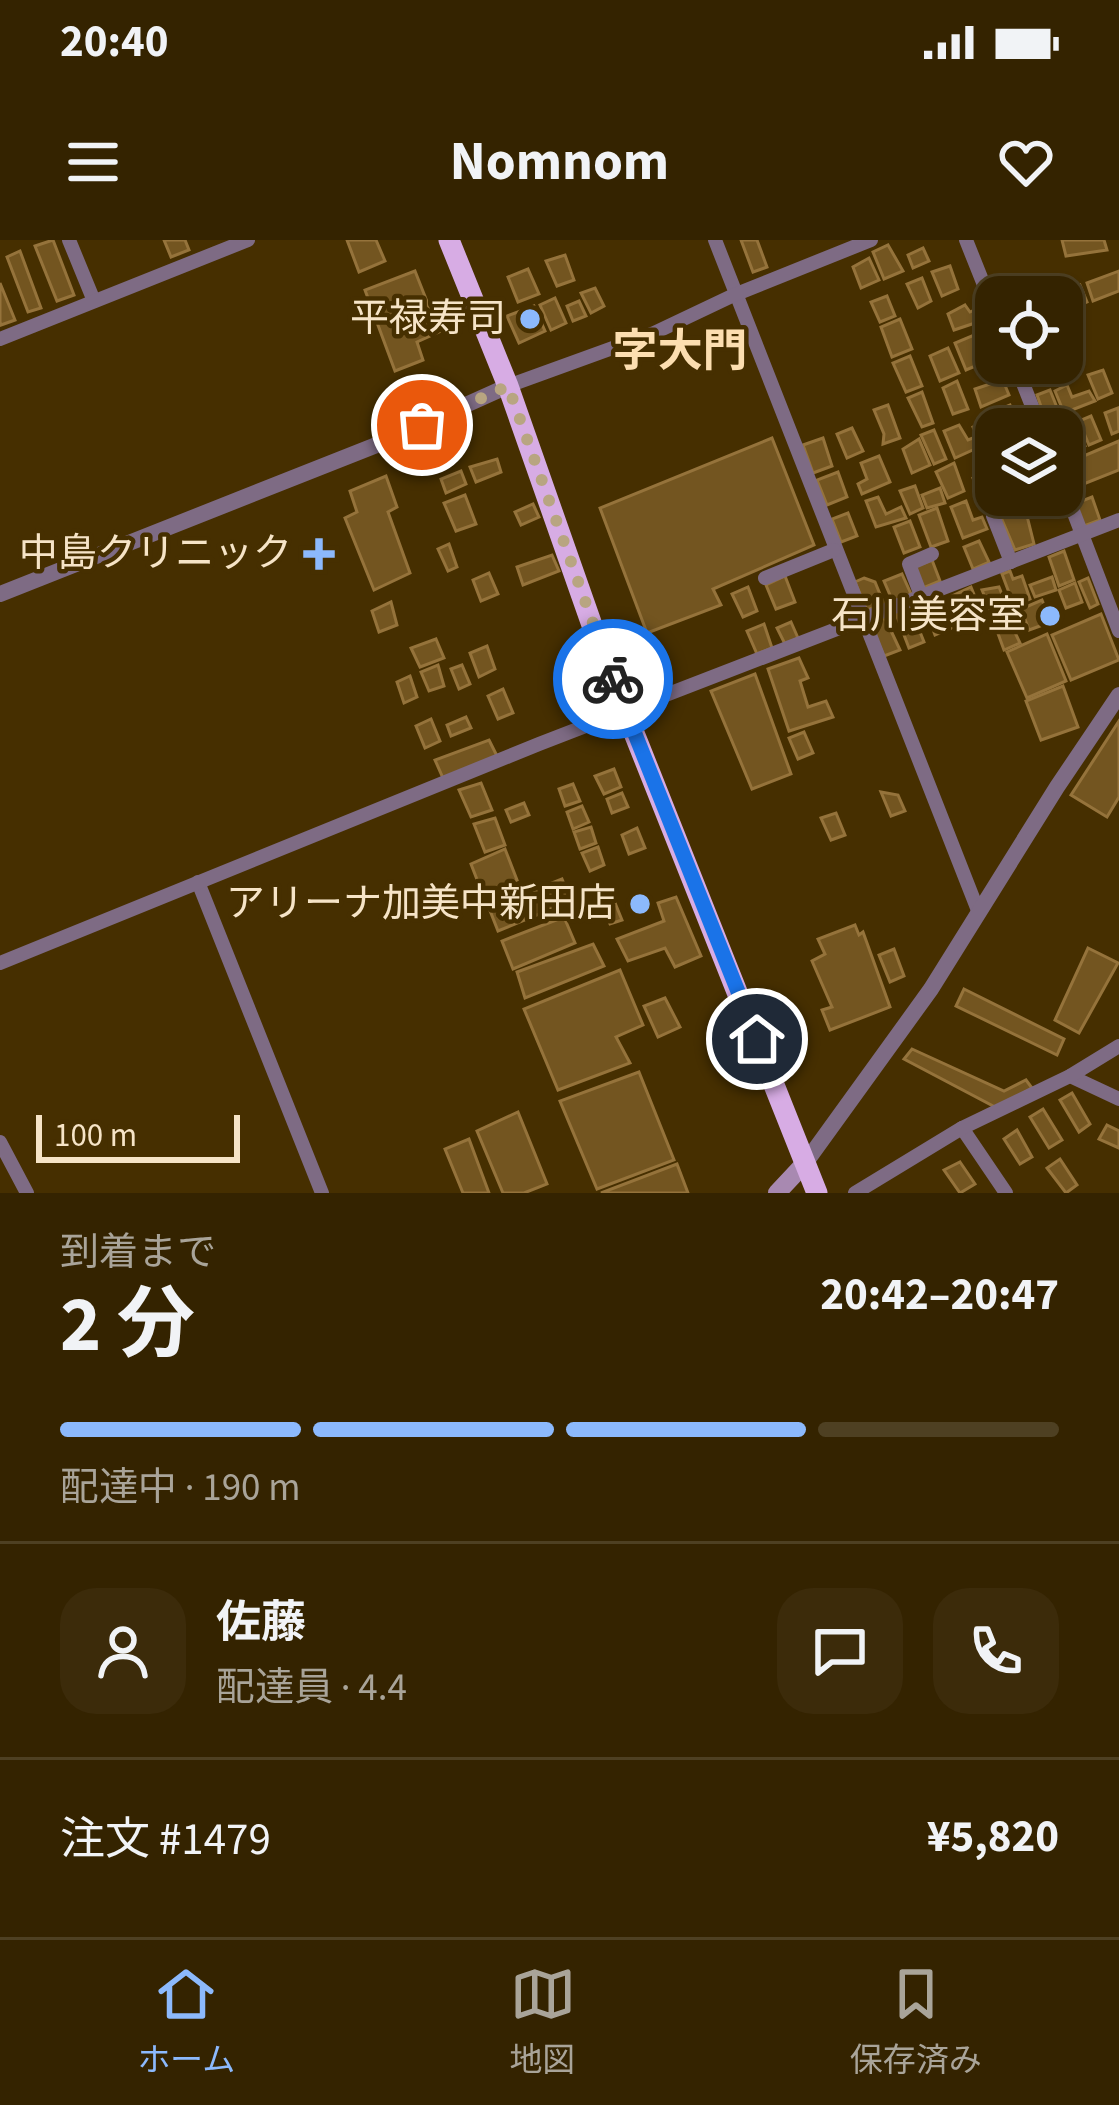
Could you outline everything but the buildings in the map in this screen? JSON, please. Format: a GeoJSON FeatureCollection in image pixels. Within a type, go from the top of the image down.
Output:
{"type":"FeatureCollection","features":[{"type":"Feature","properties":{"kind":"highway"},"geometry":{"type":"LineString","coordinates":[[449,240],[508,386],[626,712],[817,1193]]}},
{"type":"Feature","properties":{"kind":"main road"},"geometry":{"type":"LineString","coordinates":[[777,1193],[806,1162]]}},
{"type":"Feature","properties":{"kind":"street"},"geometry":{"type":"LineString","coordinates":[[69,240],[94,302]]}},
{"type":"Feature","properties":{"kind":"street"},"geometry":{"type":"LineString","coordinates":[[0,339],[219,245],[248,240]]}},
{"type":"Feature","properties":{"kind":"street"},"geometry":{"type":"LineString","coordinates":[[715,240],[979,913]]}},
{"type":"Feature","properties":{"kind":"street"},"geometry":{"type":"LineString","coordinates":[[0,594],[379,444],[508,386],[654,333],[871,240]]}},
{"type":"Feature","properties":{"kind":"street"},"geometry":{"type":"LineString","coordinates":[[966,240],[980,276]]}},
{"type":"Feature","properties":{"kind":"street"},"geometry":{"type":"LineString","coordinates":[[993,516],[1011,562]]}},
{"type":"Feature","properties":{"kind":"street"},"geometry":{"type":"LineString","coordinates":[[1075,516],[1119,631]]}},
{"type":"Feature","properties":{"kind":"street"},"geometry":{"type":"LineString","coordinates":[[0,963],[1119,520]]}},
{"type":"Feature","properties":{"kind":"street"},"geometry":{"type":"LineString","coordinates":[[765,578],[834,550]]}},
{"type":"Feature","properties":{"kind":"street"},"geometry":{"type":"LineString","coordinates":[[922,598],[909,564],[932,554]]}},
{"type":"Feature","properties":{"kind":"street"},"geometry":{"type":"LineString","coordinates":[[806,1162],[932,989],[1119,695]]}},
{"type":"Feature","properties":{"kind":"street"},"geometry":{"type":"LineString","coordinates":[[198,882],[322,1193]]}},
{"type":"Feature","properties":{"kind":"street"},"geometry":{"type":"LineString","coordinates":[[855,1193],[962,1128],[1070,1076],[1119,1046]]}},
{"type":"Feature","properties":{"kind":"street"},"geometry":{"type":"LineString","coordinates":[[1070,1076],[1119,1099]]}},
{"type":"Feature","properties":{"kind":"street"},"geometry":{"type":"LineString","coordinates":[[962,1128],[1002,1192]]}},
{"type":"Feature","properties":{"kind":"street"},"geometry":{"type":"LineString","coordinates":[[0,1142],[27,1193]]}},
{"type":"Feature","properties":{"kind":"street"},"geometry":{"type":"LineString","coordinates":[[885,1175],[895,1193]]}},
{"type":"Feature","properties":{"kind":"way so far"},"geometry":{"type":"LineString","coordinates":[[422,425],[508,386],[613,679]]}},
{"type":"Feature","properties":{"kind":"place","name":"平禄寿司"},"geometry":{"type":"Point","coordinates":[530,319]}},
{"type":"Feature","properties":{"kind":"place","name":"中島クリニック"},"geometry":{"type":"Point","coordinates":[319,554]}},
{"type":"Feature","properties":{"kind":"place","name":"石川美容室"},"geometry":{"type":"Point","coordinates":[1050,616]}},
{"type":"Feature","properties":{"kind":"place","name":"アリーナ加美中新田店"},"geometry":{"type":"Point","coordinates":[640,904]}},
{"type":"Feature","properties":{"kind":"district","name":"字大門"},"geometry":{"type":"Point","coordinates":[680,352]}},
{"type":"Feature","properties":{"kind":"route"},"geometry":{"type":"LineString","coordinates":[[613,679],[757,1039]]}}]}
